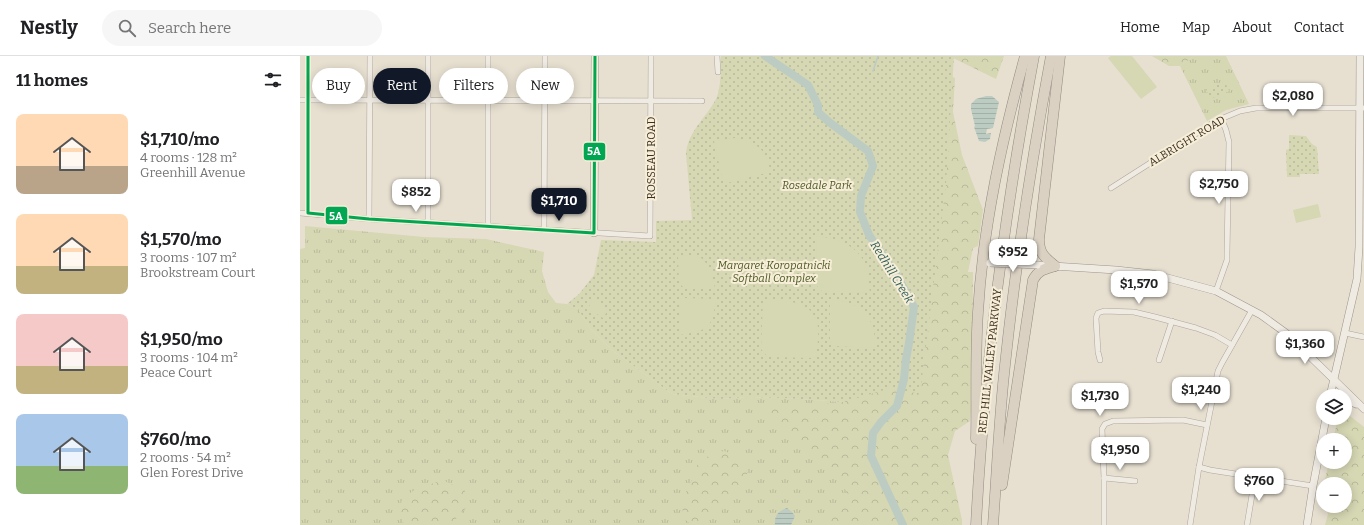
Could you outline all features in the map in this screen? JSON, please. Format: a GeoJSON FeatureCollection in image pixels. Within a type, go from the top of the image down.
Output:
{"type":"FeatureCollection","features":[{"type":"Feature","properties":{"kind":"highway"},"geometry":{"type":"LineString","coordinates":[[979,476],[976,454],[976,340],[1001,152],[1025,56]]}},
{"type":"Feature","properties":{"kind":"highway","name":"RED HILL VALLEY PARKWAY"},"geometry":{"type":"LineString","coordinates":[[976,525],[990,357],[1000,273],[1018,143],[1034,56]]}},
{"type":"Feature","properties":{"kind":"highway","name":"RED HILL VALLEY PARKWAY"},"geometry":{"type":"LineString","coordinates":[[993,525],[1002,391],[1015,280],[1038,124],[1051,56]]}},
{"type":"Feature","properties":{"kind":"highway"},"geometry":{"type":"LineString","coordinates":[[1054,266],[1042,254],[1039,239],[1060,56]]}},
{"type":"Feature","properties":{"kind":"highway"},"geometry":{"type":"LineString","coordinates":[[997,525],[1033,280],[1036,274],[1041,270],[1054,266]]}},
{"type":"Feature","properties":{"kind":"street"},"geometry":{"type":"LineString","coordinates":[[308,56],[308,213]]}},
{"type":"Feature","properties":{"kind":"street"},"geometry":{"type":"LineString","coordinates":[[369,219],[370,56]]}},
{"type":"Feature","properties":{"kind":"street"},"geometry":{"type":"LineString","coordinates":[[428,56],[428,68]]}},
{"type":"Feature","properties":{"kind":"street"},"geometry":{"type":"LineString","coordinates":[[488,56],[488,68]]}},
{"type":"Feature","properties":{"kind":"street"},"geometry":{"type":"LineString","coordinates":[[545,56],[545,68]]}},
{"type":"Feature","properties":{"kind":"street"},"geometry":{"type":"LineString","coordinates":[[300,213],[369,219],[594,233],[595,56]]}},
{"type":"Feature","properties":{"kind":"street","name":"ROSSEAU ROAD"},"geometry":{"type":"LineString","coordinates":[[594,233],[650,236],[651,56]]}},
{"type":"Feature","properties":{"kind":"street"},"geometry":{"type":"LineString","coordinates":[[717,56],[718,72]]}},
{"type":"Feature","properties":{"kind":"street"},"geometry":{"type":"LineString","coordinates":[[1331,389],[1345,333],[1361,280],[1359,247],[1361,108],[1360,56]]}},
{"type":"Feature","properties":{"kind":"street"},"geometry":{"type":"LineString","coordinates":[[300,100],[370,100]]}},
{"type":"Feature","properties":{"kind":"street"},"geometry":{"type":"LineString","coordinates":[[574,101],[702,100]]}},
{"type":"Feature","properties":{"kind":"street"},"geometry":{"type":"LineString","coordinates":[[428,104],[428,222]]}},
{"type":"Feature","properties":{"kind":"street"},"geometry":{"type":"LineString","coordinates":[[488,104],[488,226]]}},
{"type":"Feature","properties":{"kind":"street"},"geometry":{"type":"LineString","coordinates":[[544,230],[545,104]]}},
{"type":"Feature","properties":{"kind":"street","name":"ALBRIGHT ROAD"},"geometry":{"type":"LineString","coordinates":[[1111,188],[1220,118],[1240,111],[1256,108],[1361,108]]}},
{"type":"Feature","properties":{"kind":"street"},"geometry":{"type":"LineString","coordinates":[[1216,291],[1227,260],[1228,237],[1229,142],[1226,130],[1220,118]]}},
{"type":"Feature","properties":{"kind":"street"},"geometry":{"type":"LineString","coordinates":[[986,262],[1116,270],[1152,274],[1216,291],[1252,310],[1286,333],[1362,407]]}},
{"type":"Feature","properties":{"kind":"street"},"geometry":{"type":"LineString","coordinates":[[1190,525],[1198,467],[1218,371],[1252,310]]}},
{"type":"Feature","properties":{"kind":"street"},"geometry":{"type":"LineString","coordinates":[[1100,360],[1098,352],[1096,318],[1098,314],[1104,311],[1134,312],[1172,321],[1215,335],[1232,345]]}},
{"type":"Feature","properties":{"kind":"street"},"geometry":{"type":"LineString","coordinates":[[1159,360],[1172,321]]}},
{"type":"Feature","properties":{"kind":"street"},"geometry":{"type":"LineString","coordinates":[[1345,333],[1364,337]]}},
{"type":"Feature","properties":{"kind":"street"},"geometry":{"type":"LineString","coordinates":[[1352,403],[1362,407]]}},
{"type":"Feature","properties":{"kind":"street"},"geometry":{"type":"LineString","coordinates":[[1104,525],[1102,429],[1105,424],[1113,421],[1183,420],[1207,425]]}},
{"type":"Feature","properties":{"kind":"street"},"geometry":{"type":"LineString","coordinates":[[1307,525],[1325,425]]}},
{"type":"Feature","properties":{"kind":"street"},"geometry":{"type":"LineString","coordinates":[[1198,467],[1313,486]]}},
{"type":"Feature","properties":{"kind":"street"},"geometry":{"type":"LineString","coordinates":[[1247,525],[1254,477]]}},
{"type":"Feature","properties":{"kind":"street"},"geometry":{"type":"LineString","coordinates":[[1104,478],[1135,481]]}},
{"type":"Feature","properties":{"kind":"green space","name":"Rosedale Park"},"geometry":{"type":"Polygon","coordinates":[[[721,56],[954,56],[946,184],[920,394],[891,388],[844,402],[748,397],[719,399],[672,394],[612,350],[590,328],[578,309],[567,304],[579,294],[594,275],[601,240],[656,242],[656,221],[692,220],[686,153],[694,131],[718,95],[721,56]]]}},
{"type":"Feature","properties":{"kind":"green space"},"geometry":{"type":"Polygon","coordinates":[[[949,56],[1004,56],[996,79],[949,56]]]}},
{"type":"Feature","properties":{"kind":"green space"},"geometry":{"type":"Polygon","coordinates":[[[1111,56],[1132,56],[1157,87],[1141,99],[1108,58],[1111,56]]]}},
{"type":"Feature","properties":{"kind":"green space"},"geometry":{"type":"Polygon","coordinates":[[[1152,56],[1194,56],[1180,66],[1169,66],[1152,56]]]}},
{"type":"Feature","properties":{"kind":"green space"},"geometry":{"type":"Polygon","coordinates":[[[1194,56],[1226,56],[1249,104],[1226,110],[1207,121],[1180,66],[1194,56]]]}},
{"type":"Feature","properties":{"kind":"green space"},"geometry":{"type":"Polygon","coordinates":[[[948,75],[955,78],[953,112],[962,155],[983,210],[978,246],[973,248],[968,272],[973,272],[972,401],[970,421],[955,431],[948,455],[962,525],[817,525],[848,494],[834,472],[816,453],[763,410],[844,402],[948,75]]]}},
{"type":"Feature","properties":{"kind":"green space"},"geometry":{"type":"Polygon","coordinates":[[[1225,82],[1229,91],[1210,99],[1206,89],[1225,82]]]}},
{"type":"Feature","properties":{"kind":"green space"},"geometry":{"type":"Polygon","coordinates":[[[1289,135],[1306,136],[1312,144],[1317,147],[1319,174],[1300,174],[1300,177],[1287,177],[1286,150],[1289,149],[1289,135]]]}},
{"type":"Feature","properties":{"kind":"green space"},"geometry":{"type":"Polygon","coordinates":[[[735,138],[749,142],[760,148],[767,158],[770,172],[727,183],[722,178],[714,141],[735,138]]]}},
{"type":"Feature","properties":{"kind":"green space"},"geometry":{"type":"Polygon","coordinates":[[[1318,204],[1321,217],[1296,223],[1293,210],[1318,204]]]}},
{"type":"Feature","properties":{"kind":"green space"},"geometry":{"type":"Polygon","coordinates":[[[305,226],[424,237],[486,239],[544,252],[542,271],[548,292],[556,303],[567,304],[578,309],[590,328],[612,350],[672,394],[719,399],[748,397],[844,402],[849,499],[847,525],[300,525],[300,249],[305,248],[305,226]]]}},
{"type":"Feature","properties":{"kind":"green space"},"geometry":{"type":"Polygon","coordinates":[[[817,236],[842,242],[856,251],[861,257],[868,274],[870,293],[822,291],[815,284],[817,236]]]}},
{"type":"Feature","properties":{"kind":"green space"},"geometry":{"type":"Polygon","coordinates":[[[693,255],[705,261],[710,270],[715,288],[684,288],[679,283],[678,256],[693,255]]]}},
{"type":"Feature","properties":{"kind":"green space"},"geometry":{"type":"Polygon","coordinates":[[[684,298],[716,299],[713,317],[707,326],[697,331],[680,335],[679,302],[684,298]]]}},
{"type":"Feature","properties":{"kind":"green space"},"geometry":{"type":"Polygon","coordinates":[[[763,299],[797,303],[811,311],[818,327],[816,358],[768,357],[761,349],[763,299]]]}},
{"type":"Feature","properties":{"kind":"green space"},"geometry":{"type":"Polygon","coordinates":[[[830,299],[850,303],[858,307],[864,313],[873,327],[875,348],[834,346],[830,341],[830,299]]]}},
{"type":"Feature","properties":{"kind":"green space"},"geometry":{"type":"Polygon","coordinates":[[[593,300],[608,310],[603,318],[588,308],[593,300]]]}},
{"type":"Feature","properties":{"kind":"green space"},"geometry":{"type":"Polygon","coordinates":[[[1352,418],[1364,427],[1364,525],[1325,525],[1328,513],[1352,513],[1352,477],[1326,477],[1327,469],[1352,469],[1352,433],[1335,433],[1336,425],[1352,425],[1352,418]]]}},
{"type":"Feature","properties":{"kind":"green space"},"geometry":{"type":"Polygon","coordinates":[[[724,451],[741,459],[746,467],[747,476],[744,485],[738,494],[722,511],[698,525],[692,524],[684,519],[681,500],[689,487],[699,461],[715,453],[724,451]]]}},
{"type":"Feature","properties":{"kind":"green space"},"geometry":{"type":"Polygon","coordinates":[[[445,481],[465,491],[467,507],[450,525],[404,525],[400,509],[401,503],[404,499],[420,488],[445,481]]]}},
{"type":"Feature","properties":{"kind":"shaded area"},"geometry":{"type":"Polygon","coordinates":[[[992,96],[999,102],[993,128],[987,129],[986,134],[991,133],[990,139],[985,142],[979,141],[974,127],[971,104],[976,99],[992,96]]]}},
{"type":"Feature","properties":{"kind":"shaded area"},"geometry":{"type":"Polygon","coordinates":[[[787,508],[795,516],[791,525],[775,525],[777,514],[787,508]]]}},
{"type":"Feature","properties":{"kind":"waterway","name":"Redhill Creek"},"geometry":{"type":"LineString","coordinates":[[765,56],[808,85],[818,105],[818,112],[868,151],[873,166],[861,196],[860,212],[869,235],[895,272],[914,307],[904,379],[897,406],[881,422],[873,433],[871,456],[903,525]]}},
{"type":"Feature","properties":{"kind":"waterway"},"geometry":{"type":"LineString","coordinates":[[873,71],[878,56]]}},
{"type":"Feature","properties":{"kind":"transit line","name":"5A"},"geometry":{"type":"LineString","coordinates":[[308,56],[308,213],[369,219],[594,233],[595,56]]}},
{"type":"Feature","properties":{"kind":"park label","name":"Margaret Koropatnicki Softball Complex"},"geometry":{"type":"Point","coordinates":[774,271]}}]}
